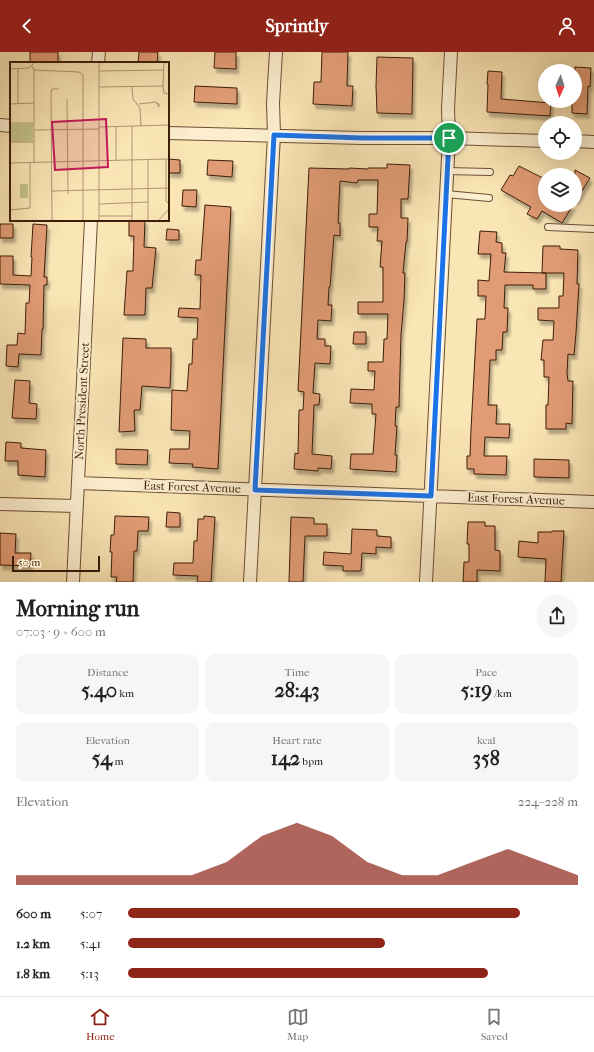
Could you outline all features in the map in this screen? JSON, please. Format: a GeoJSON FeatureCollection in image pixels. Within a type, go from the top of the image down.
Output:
{"type":"FeatureCollection","features":[{"type":"Feature","properties":{"kind":"street"},"geometry":{"type":"LineString","coordinates":[[98,62],[99,52]]}},
{"type":"Feature","properties":{"kind":"street"},"geometry":{"type":"LineString","coordinates":[[250,582],[274,135],[273,103],[276,52]]}},
{"type":"Feature","properties":{"kind":"street"},"geometry":{"type":"LineString","coordinates":[[426,582],[449,138],[448,109],[451,52]]}},
{"type":"Feature","properties":{"kind":"street"},"geometry":{"type":"LineString","coordinates":[[0,125],[10,126]]}},
{"type":"Feature","properties":{"kind":"street"},"geometry":{"type":"LineString","coordinates":[[169,133],[538,141]]}},
{"type":"Feature","properties":{"kind":"street"},"geometry":{"type":"LineString","coordinates":[[582,141],[594,142]]}},
{"type":"Feature","properties":{"kind":"street","name":"North President Street"},"geometry":{"type":"LineString","coordinates":[[72,582],[91,221]]}},
{"type":"Feature","properties":{"kind":"street","name":"East Forest Avenue"},"geometry":{"type":"LineString","coordinates":[[78,483],[594,502]]}},
{"type":"Feature","properties":{"kind":"street"},"geometry":{"type":"LineString","coordinates":[[0,504],[76,506]]}},
{"type":"Feature","properties":{"kind":"lane"},"geometry":{"type":"LineString","coordinates":[[447,171],[490,172]]}},
{"type":"Feature","properties":{"kind":"lane"},"geometry":{"type":"LineString","coordinates":[[446,194],[489,198]]}},
{"type":"Feature","properties":{"kind":"lane"},"geometry":{"type":"LineString","coordinates":[[548,227],[594,229]]}},
{"type":"Feature","properties":{"kind":"building"},"geometry":{"type":"Polygon","coordinates":[[[30,52],[58,52],[58,62],[30,62],[30,52]]]}},
{"type":"Feature","properties":{"kind":"building"},"geometry":{"type":"Polygon","coordinates":[[[139,52],[158,52],[157,62],[138,62],[139,52]]]}},
{"type":"Feature","properties":{"kind":"building"},"geometry":{"type":"Polygon","coordinates":[[[215,52],[236,52],[236,69],[214,68],[215,52]]]}},
{"type":"Feature","properties":{"kind":"building"},"geometry":{"type":"Polygon","coordinates":[[[322,52],[348,52],[347,86],[353,86],[352,106],[313,104],[314,82],[321,82],[322,52]]]}},
{"type":"Feature","properties":{"kind":"building"},"geometry":{"type":"Polygon","coordinates":[[[377,57],[413,58],[412,114],[377,113],[377,57]]]}},
{"type":"Feature","properties":{"kind":"building"},"geometry":{"type":"Polygon","coordinates":[[[582,67],[591,68],[590,87],[588,86],[587,114],[572,113],[572,108],[582,108],[582,67]]]}},
{"type":"Feature","properties":{"kind":"building"},"geometry":{"type":"Polygon","coordinates":[[[488,71],[502,72],[501,99],[538,102],[538,108],[551,108],[550,116],[487,112],[488,71]]]}},
{"type":"Feature","properties":{"kind":"building"},"geometry":{"type":"Polygon","coordinates":[[[195,86],[237,88],[237,104],[194,102],[195,86]]]}},
{"type":"Feature","properties":{"kind":"building"},"geometry":{"type":"Polygon","coordinates":[[[169,159],[180,160],[180,173],[169,173],[169,159]]]}},
{"type":"Feature","properties":{"kind":"building"},"geometry":{"type":"Polygon","coordinates":[[[208,160],[233,161],[232,177],[207,175],[208,160]]]}},
{"type":"Feature","properties":{"kind":"building"},"geometry":{"type":"Polygon","coordinates":[[[387,164],[410,165],[408,199],[401,199],[401,218],[408,218],[403,273],[405,273],[401,335],[399,407],[396,407],[395,426],[397,426],[395,455],[397,455],[396,472],[350,469],[351,454],[373,454],[376,414],[372,414],[372,404],[350,403],[351,389],[374,390],[375,371],[368,371],[368,362],[383,362],[384,339],[387,339],[388,314],[358,314],[358,302],[383,302],[383,267],[380,267],[382,241],[377,241],[378,227],[369,227],[369,214],[377,214],[378,180],[358,180],[357,183],[340,181],[338,223],[340,223],[340,236],[334,235],[329,287],[328,305],[332,305],[331,321],[318,320],[317,339],[325,339],[325,346],[331,346],[330,364],[315,363],[313,393],[320,394],[319,405],[314,405],[312,454],[332,456],[331,469],[318,468],[318,471],[294,469],[295,453],[298,454],[299,410],[303,410],[304,392],[298,391],[309,168],[368,169],[387,168],[387,164]]]}},
{"type":"Feature","properties":{"kind":"building"},"geometry":{"type":"Polygon","coordinates":[[[519,166],[538,176],[538,212],[541,212],[537,219],[527,214],[531,207],[501,190],[510,175],[513,176],[519,166]]]}},
{"type":"Feature","properties":{"kind":"building"},"geometry":{"type":"Polygon","coordinates":[[[582,174],[590,178],[582,191],[582,174]]]}},
{"type":"Feature","properties":{"kind":"building"},"geometry":{"type":"Polygon","coordinates":[[[183,190],[197,190],[196,207],[182,206],[183,190]]]}},
{"type":"Feature","properties":{"kind":"building"},"geometry":{"type":"Polygon","coordinates":[[[205,205],[231,207],[218,469],[192,467],[193,464],[169,463],[170,449],[189,449],[190,431],[171,430],[172,390],[187,391],[189,364],[192,364],[193,339],[197,339],[198,318],[178,317],[179,308],[200,309],[201,275],[195,275],[196,260],[201,260],[205,205]]]}},
{"type":"Feature","properties":{"kind":"building"},"geometry":{"type":"Polygon","coordinates":[[[544,212],[569,212],[562,223],[544,212]]]}},
{"type":"Feature","properties":{"kind":"building"},"geometry":{"type":"Polygon","coordinates":[[[129,221],[145,221],[144,247],[156,248],[152,288],[146,288],[145,315],[124,315],[127,271],[133,271],[134,236],[129,236],[129,221]]]}},
{"type":"Feature","properties":{"kind":"building"},"geometry":{"type":"Polygon","coordinates":[[[0,224],[13,224],[13,238],[0,238],[0,224]]]}},
{"type":"Feature","properties":{"kind":"building"},"geometry":{"type":"Polygon","coordinates":[[[33,224],[47,225],[44,277],[47,277],[47,285],[44,285],[41,355],[19,354],[18,367],[6,366],[7,345],[17,345],[18,333],[25,334],[26,303],[29,303],[30,285],[0,284],[0,256],[13,256],[13,275],[31,276],[33,224]]]}},
{"type":"Feature","properties":{"kind":"building"},"geometry":{"type":"Polygon","coordinates":[[[167,229],[179,230],[179,240],[166,240],[167,229]]]}},
{"type":"Feature","properties":{"kind":"building"},"geometry":{"type":"Polygon","coordinates":[[[480,231],[497,232],[496,242],[502,243],[502,253],[506,253],[504,272],[546,273],[546,289],[533,289],[533,285],[505,285],[504,308],[508,308],[507,332],[503,332],[502,350],[496,350],[496,360],[490,360],[488,405],[497,405],[496,424],[510,424],[509,438],[485,437],[484,456],[507,456],[506,475],[474,474],[474,469],[467,469],[467,456],[470,456],[477,319],[485,319],[486,296],[478,296],[478,280],[489,281],[491,254],[478,254],[480,231]]]}},
{"type":"Feature","properties":{"kind":"building"},"geometry":{"type":"Polygon","coordinates":[[[543,246],[560,246],[560,249],[578,250],[577,284],[579,284],[576,333],[574,355],[568,354],[567,373],[568,381],[573,381],[572,424],[566,423],[566,429],[546,429],[546,405],[548,405],[549,377],[544,377],[544,360],[541,360],[543,340],[553,340],[554,321],[538,320],[538,308],[559,308],[559,296],[563,296],[564,273],[542,273],[543,246]]]}},
{"type":"Feature","properties":{"kind":"building"},"geometry":{"type":"Polygon","coordinates":[[[354,332],[366,332],[366,344],[353,344],[354,332]]]}},
{"type":"Feature","properties":{"kind":"building"},"geometry":{"type":"Polygon","coordinates":[[[123,338],[146,339],[146,348],[171,348],[170,388],[142,386],[140,410],[134,410],[135,431],[119,432],[123,338]]]}},
{"type":"Feature","properties":{"kind":"building"},"geometry":{"type":"Polygon","coordinates":[[[15,380],[30,381],[29,403],[37,404],[36,419],[12,418],[15,380]]]}},
{"type":"Feature","properties":{"kind":"building"},"geometry":{"type":"Polygon","coordinates":[[[6,442],[21,443],[21,448],[46,450],[45,477],[18,475],[18,461],[5,461],[6,442]]]}},
{"type":"Feature","properties":{"kind":"building"},"geometry":{"type":"Polygon","coordinates":[[[116,449],[148,450],[147,465],[116,464],[116,449]]]}},
{"type":"Feature","properties":{"kind":"building"},"geometry":{"type":"Polygon","coordinates":[[[534,459],[569,460],[569,478],[534,477],[534,459]]]}},
{"type":"Feature","properties":{"kind":"building"},"geometry":{"type":"Polygon","coordinates":[[[167,512],[180,513],[180,527],[166,527],[167,512]]]}},
{"type":"Feature","properties":{"kind":"building"},"geometry":{"type":"Polygon","coordinates":[[[115,516],[149,517],[148,531],[138,531],[137,551],[134,551],[133,582],[116,582],[117,577],[111,577],[111,535],[114,535],[115,516]]]}},
{"type":"Feature","properties":{"kind":"building"},"geometry":{"type":"Polygon","coordinates":[[[204,516],[215,517],[211,582],[197,582],[198,576],[173,575],[174,563],[193,563],[194,541],[197,541],[198,519],[204,519],[204,516]]]}},
{"type":"Feature","properties":{"kind":"building"},"geometry":{"type":"Polygon","coordinates":[[[291,517],[314,518],[314,524],[327,524],[327,536],[305,536],[303,582],[289,582],[291,517]]]}},
{"type":"Feature","properties":{"kind":"building"},"geometry":{"type":"Polygon","coordinates":[[[468,522],[485,522],[485,526],[495,526],[495,550],[500,551],[500,571],[477,570],[477,582],[463,582],[464,562],[469,562],[469,544],[467,544],[468,522]]]}},
{"type":"Feature","properties":{"kind":"building"},"geometry":{"type":"Polygon","coordinates":[[[352,529],[377,530],[377,536],[391,537],[391,548],[376,547],[376,554],[362,553],[361,571],[343,571],[343,566],[323,565],[324,552],[351,554],[352,529]]]}},
{"type":"Feature","properties":{"kind":"building"},"geometry":{"type":"Polygon","coordinates":[[[564,531],[561,582],[545,582],[546,559],[518,557],[519,541],[538,543],[538,532],[564,531]]]}},
{"type":"Feature","properties":{"kind":"building"},"geometry":{"type":"Polygon","coordinates":[[[0,533],[16,534],[15,553],[31,553],[30,566],[0,565],[0,533]]]}},
{"type":"Feature","properties":{"kind":"route"},"geometry":{"type":"LineString","coordinates":[[274,135],[362,138],[449,138],[431,496],[255,490],[274,135]]}}]}
